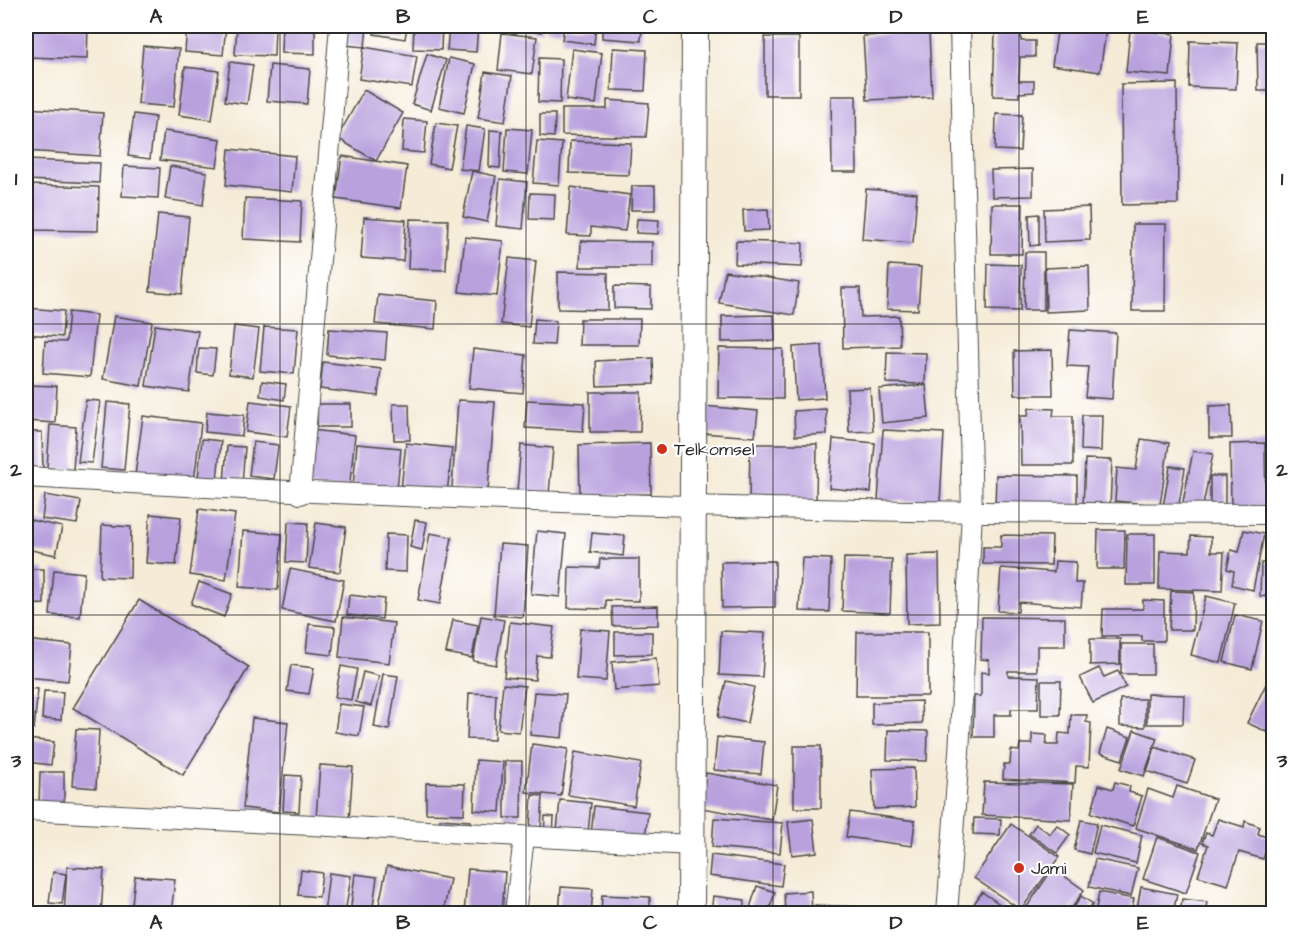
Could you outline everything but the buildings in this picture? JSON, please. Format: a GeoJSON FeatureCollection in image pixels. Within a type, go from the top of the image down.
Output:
{"type":"FeatureCollection","features":[{"type":"Feature","properties":{"kind":"street"},"geometry":{"type":"LineString","coordinates":[[300,494],[340,26]]}},
{"type":"Feature","properties":{"kind":"street"},"geometry":{"type":"LineString","coordinates":[[692,914],[695,26]]}},
{"type":"Feature","properties":{"kind":"street"},"geometry":{"type":"LineString","coordinates":[[947,914],[959,753],[972,513],[960,26]]}},
{"type":"Feature","properties":{"kind":"street"},"geometry":{"type":"LineString","coordinates":[[26,477],[300,494],[693,506],[972,513],[1274,514]]}},
{"type":"Feature","properties":{"kind":"street"},"geometry":{"type":"LineString","coordinates":[[26,810],[692,845]]}},
{"type":"Feature","properties":{"kind":"street"},"geometry":{"type":"LineString","coordinates":[[515,914],[524,837]]}},
{"type":"Feature","properties":{"kind":"place","name":"Telkomsel"},"geometry":{"type":"Point","coordinates":[662,449]}},
{"type":"Feature","properties":{"kind":"place","name":"Jami"},"geometry":{"type":"Point","coordinates":[1019,868]}}]}
